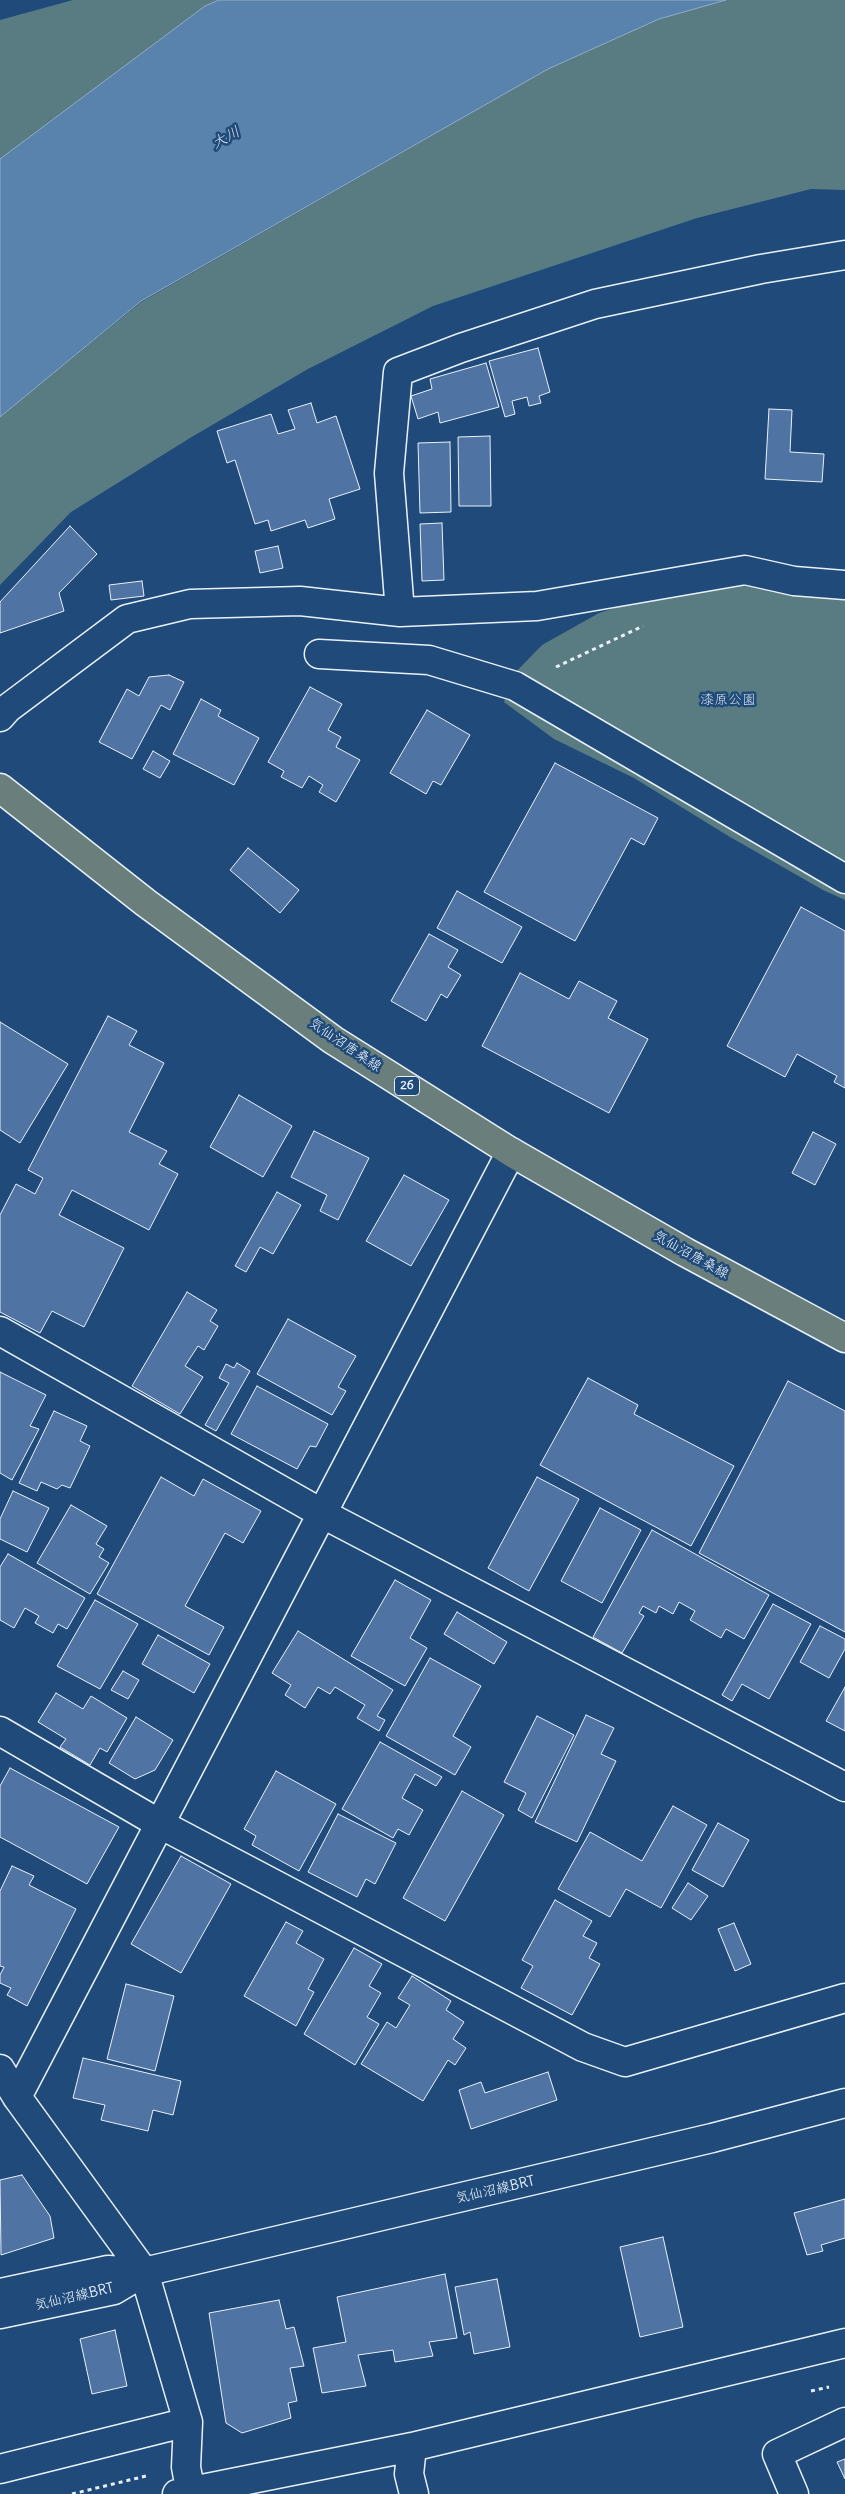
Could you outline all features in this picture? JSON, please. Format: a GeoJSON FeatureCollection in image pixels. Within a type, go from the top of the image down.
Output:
{"type":"FeatureCollection","features":[{"type":"Feature","properties":{"kind":"main road","name":"気仙沼唐桑線"},"geometry":{"type":"LineString","coordinates":[[0,788],[146,903],[333,1040],[511,1152],[685,1252],[845,1338]]}},
{"type":"Feature","properties":{"kind":"street"},"geometry":{"type":"LineString","coordinates":[[400,612],[389,473],[398,372],[461,348],[595,304],[762,269],[845,255]]}},
{"type":"Feature","properties":{"kind":"street"},"geometry":{"type":"LineString","coordinates":[[0,717],[8,708],[127,619],[190,604],[300,601],[400,612],[537,606],[745,570],[794,581],[845,585]]}},
{"type":"Feature","properties":{"kind":"street"},"geometry":{"type":"LineString","coordinates":[[794,581],[845,574]]}},
{"type":"Feature","properties":{"kind":"street"},"geometry":{"type":"LineString","coordinates":[[319,654],[429,660],[514,686],[845,879]]}},
{"type":"Feature","properties":{"kind":"street"},"geometry":{"type":"LineString","coordinates":[[18,2097],[511,1152]]}},
{"type":"Feature","properties":{"kind":"street"},"geometry":{"type":"LineString","coordinates":[[0,1331],[323,1514],[845,1787]]}},
{"type":"Feature","properties":{"kind":"street"},"geometry":{"type":"LineString","coordinates":[[0,1731],[160,1824],[583,2047],[625,2062],[845,1998]]}},
{"type":"Feature","properties":{"kind":"street"},"geometry":{"type":"LineString","coordinates":[[0,2069],[18,2097],[144,2272],[188,2422],[186,2486],[412,2447],[845,2343]]}},
{"type":"Feature","properties":{"kind":"street","name":"気仙沼線BRT"},"geometry":{"type":"LineString","coordinates":[[0,2293],[108,2270],[144,2272],[712,2138],[845,2103]]}},
{"type":"Feature","properties":{"kind":"street","name":"気仙沼線BRT"},"geometry":{"type":"LineString","coordinates":[[0,2314],[114,2290],[144,2272]]}},
{"type":"Feature","properties":{"kind":"street"},"geometry":{"type":"LineString","coordinates":[[0,2469],[188,2422]]}},
{"type":"Feature","properties":{"kind":"street"},"geometry":{"type":"LineString","coordinates":[[794,2494],[777,2454],[845,2422]]}},
{"type":"Feature","properties":{"kind":"street"},"geometry":{"type":"LineString","coordinates":[[412,2447],[409,2474],[414,2494]]}},
{"type":"Feature","properties":{"kind":"path"},"geometry":{"type":"LineString","coordinates":[[514,686],[647,625]]}},
{"type":"Feature","properties":{"kind":"path"},"geometry":{"type":"LineString","coordinates":[[72,2494],[186,2486]]}},
{"type":"Feature","properties":{"kind":"green space"},"geometry":{"type":"Polygon","coordinates":[[[73,0],[219,0],[205,6],[0,159],[0,20],[73,0]]]}},
{"type":"Feature","properties":{"kind":"green space"},"geometry":{"type":"Polygon","coordinates":[[[726,0],[845,0],[845,190],[811,189],[697,218],[433,306],[308,369],[190,438],[71,512],[0,585],[0,417],[141,302],[548,69],[659,19],[726,0]]]}},
{"type":"Feature","properties":{"kind":"green space","name":"漆原公園"},"geometry":{"type":"Polygon","coordinates":[[[753,579],[845,587],[845,900],[823,890],[730,837],[634,778],[554,739],[504,702],[513,675],[542,645],[599,613],[660,594],[753,579]]]}},
{"type":"Feature","properties":{"kind":"water","name":"大川"},"geometry":{"type":"Polygon","coordinates":[[[219,0],[726,0],[659,19],[548,69],[141,301],[0,417],[0,159],[205,6],[219,0]]]}},
{"type":"Feature","properties":{"kind":"building"},"geometry":{"type":"Polygon","coordinates":[[[538,348],[550,392],[539,396],[541,403],[529,406],[527,397],[512,401],[515,414],[505,417],[489,361],[538,348]]]}},
{"type":"Feature","properties":{"kind":"building"},"geometry":{"type":"Polygon","coordinates":[[[486,363],[499,407],[440,423],[438,412],[418,419],[411,396],[432,389],[430,379],[486,363]]]}},
{"type":"Feature","properties":{"kind":"building"},"geometry":{"type":"Polygon","coordinates":[[[311,403],[317,423],[336,416],[360,489],[329,499],[335,519],[308,528],[305,520],[271,531],[268,520],[255,524],[235,460],[227,463],[217,431],[271,414],[278,434],[295,429],[288,410],[311,403]]]}},
{"type":"Feature","properties":{"kind":"building"},"geometry":{"type":"Polygon","coordinates":[[[769,409],[792,410],[790,452],[824,454],[822,482],[765,479],[769,409]]]}},
{"type":"Feature","properties":{"kind":"building"},"geometry":{"type":"Polygon","coordinates":[[[490,436],[491,506],[459,506],[458,437],[490,436]]]}},
{"type":"Feature","properties":{"kind":"building"},"geometry":{"type":"Polygon","coordinates":[[[450,442],[451,512],[420,513],[418,443],[450,442]]]}},
{"type":"Feature","properties":{"kind":"building"},"geometry":{"type":"Polygon","coordinates":[[[442,523],[444,580],[422,581],[420,524],[442,523]]]}},
{"type":"Feature","properties":{"kind":"building"},"geometry":{"type":"Polygon","coordinates":[[[70,526],[97,554],[59,593],[64,611],[0,633],[0,602],[70,526]]]}},
{"type":"Feature","properties":{"kind":"building"},"geometry":{"type":"Polygon","coordinates":[[[278,546],[283,568],[260,573],[255,551],[278,546]]]}},
{"type":"Feature","properties":{"kind":"building"},"geometry":{"type":"Polygon","coordinates":[[[142,581],[144,596],[111,600],[109,585],[142,581]]]}},
{"type":"Feature","properties":{"kind":"building"},"geometry":{"type":"Polygon","coordinates":[[[169,675],[184,682],[170,710],[161,705],[132,759],[99,742],[127,689],[139,696],[149,677],[169,675]]]}},
{"type":"Feature","properties":{"kind":"building"},"geometry":{"type":"Polygon","coordinates":[[[310,687],[342,704],[328,730],[341,737],[336,747],[360,760],[336,802],[319,792],[323,785],[309,776],[302,788],[281,777],[284,771],[268,762],[310,687]]]}},
{"type":"Feature","properties":{"kind":"building"},"geometry":{"type":"Polygon","coordinates":[[[201,699],[221,710],[218,716],[259,738],[234,785],[173,754],[201,699]]]}},
{"type":"Feature","properties":{"kind":"building"},"geometry":{"type":"Polygon","coordinates":[[[427,710],[470,735],[441,785],[433,781],[426,794],[390,773],[427,710]]]}},
{"type":"Feature","properties":{"kind":"building"},"geometry":{"type":"Polygon","coordinates":[[[153,751],[170,761],[160,778],[143,769],[153,751]]]}},
{"type":"Feature","properties":{"kind":"building"},"geometry":{"type":"Polygon","coordinates":[[[555,763],[658,818],[644,845],[631,838],[575,941],[484,892],[555,763]]]}},
{"type":"Feature","properties":{"kind":"building"},"geometry":{"type":"Polygon","coordinates":[[[248,848],[299,890],[280,913],[230,870],[248,848]]]}},
{"type":"Feature","properties":{"kind":"building"},"geometry":{"type":"Polygon","coordinates":[[[457,891],[522,927],[502,963],[437,928],[457,891]]]}},
{"type":"Feature","properties":{"kind":"building"},"geometry":{"type":"Polygon","coordinates":[[[801,907],[845,931],[845,1088],[834,1082],[837,1076],[797,1054],[785,1077],[727,1046],[801,907]]]}},
{"type":"Feature","properties":{"kind":"building"},"geometry":{"type":"Polygon","coordinates":[[[429,934],[458,950],[448,967],[461,975],[447,998],[441,994],[426,1021],[391,1001],[429,934]]]}},
{"type":"Feature","properties":{"kind":"building"},"geometry":{"type":"Polygon","coordinates":[[[520,973],[569,999],[579,981],[617,1001],[608,1018],[648,1039],[609,1113],[482,1046],[520,973]]]}},
{"type":"Feature","properties":{"kind":"building"},"geometry":{"type":"Polygon","coordinates":[[[108,1016],[137,1031],[129,1045],[164,1063],[129,1132],[167,1151],[159,1164],[178,1174],[149,1230],[72,1190],[59,1215],[124,1248],[84,1327],[52,1311],[40,1333],[0,1312],[0,1215],[16,1184],[35,1194],[43,1178],[28,1170],[108,1016]]]}},
{"type":"Feature","properties":{"kind":"building"},"geometry":{"type":"Polygon","coordinates":[[[0,1022],[68,1064],[20,1143],[0,1130],[0,1022]]]}},
{"type":"Feature","properties":{"kind":"building"},"geometry":{"type":"Polygon","coordinates":[[[239,1095],[292,1126],[263,1177],[210,1147],[239,1095]]]}},
{"type":"Feature","properties":{"kind":"building"},"geometry":{"type":"Polygon","coordinates":[[[314,1131],[369,1158],[338,1220],[320,1211],[327,1195],[291,1177],[314,1131]]]}},
{"type":"Feature","properties":{"kind":"building"},"geometry":{"type":"Polygon","coordinates":[[[813,1132],[836,1144],[815,1185],[792,1173],[813,1132]]]}},
{"type":"Feature","properties":{"kind":"building"},"geometry":{"type":"Polygon","coordinates":[[[404,1175],[449,1200],[411,1266],[366,1241],[404,1175]]]}},
{"type":"Feature","properties":{"kind":"building"},"geometry":{"type":"Polygon","coordinates":[[[277,1192],[301,1205],[273,1254],[260,1247],[246,1272],[235,1266],[277,1192]]]}},
{"type":"Feature","properties":{"kind":"building"},"geometry":{"type":"Polygon","coordinates":[[[187,1292],[217,1310],[210,1321],[218,1326],[204,1350],[198,1346],[185,1366],[203,1377],[180,1414],[132,1386],[187,1292]]]}},
{"type":"Feature","properties":{"kind":"building"},"geometry":{"type":"Polygon","coordinates":[[[288,1319],[356,1356],[338,1387],[346,1391],[332,1415],[257,1374],[288,1319]]]}},
{"type":"Feature","properties":{"kind":"building"},"geometry":{"type":"Polygon","coordinates":[[[237,1363],[250,1371],[216,1431],[205,1425],[229,1383],[219,1378],[226,1364],[234,1368],[237,1363]]]}},
{"type":"Feature","properties":{"kind":"building"},"geometry":{"type":"Polygon","coordinates":[[[0,1372],[46,1395],[30,1426],[39,1429],[12,1480],[0,1473],[0,1372]]]}},
{"type":"Feature","properties":{"kind":"building"},"geometry":{"type":"Polygon","coordinates":[[[588,1378],[638,1405],[634,1414],[734,1466],[691,1546],[540,1465],[588,1378]]]}},
{"type":"Feature","properties":{"kind":"building"},"geometry":{"type":"Polygon","coordinates":[[[788,1381],[845,1411],[845,1632],[699,1553],[788,1381]]]}},
{"type":"Feature","properties":{"kind":"building"},"geometry":{"type":"Polygon","coordinates":[[[257,1386],[328,1424],[316,1447],[310,1446],[297,1469],[231,1434],[257,1386]]]}},
{"type":"Feature","properties":{"kind":"building"},"geometry":{"type":"Polygon","coordinates":[[[54,1411],[87,1426],[80,1441],[90,1446],[70,1488],[62,1485],[57,1489],[41,1482],[37,1491],[19,1483],[54,1411]]]}},
{"type":"Feature","properties":{"kind":"building"},"geometry":{"type":"Polygon","coordinates":[[[161,1477],[194,1496],[203,1479],[261,1511],[243,1543],[225,1533],[185,1606],[224,1627],[209,1655],[97,1594],[161,1477]]]}},
{"type":"Feature","properties":{"kind":"building"},"geometry":{"type":"Polygon","coordinates":[[[537,1477],[579,1499],[529,1591],[488,1568],[537,1477]]]}},
{"type":"Feature","properties":{"kind":"building"},"geometry":{"type":"Polygon","coordinates":[[[13,1491],[49,1508],[27,1552],[0,1539],[0,1519],[13,1491]]]}},
{"type":"Feature","properties":{"kind":"building"},"geometry":{"type":"Polygon","coordinates":[[[71,1505],[107,1526],[96,1544],[104,1549],[99,1557],[109,1563],[90,1594],[37,1563],[71,1505]]]}},
{"type":"Feature","properties":{"kind":"building"},"geometry":{"type":"Polygon","coordinates":[[[600,1508],[641,1530],[602,1603],[561,1581],[600,1508]]]}},
{"type":"Feature","properties":{"kind":"building"},"geometry":{"type":"Polygon","coordinates":[[[652,1530],[769,1595],[744,1639],[726,1629],[721,1638],[690,1620],[695,1611],[679,1602],[673,1614],[659,1606],[656,1613],[643,1606],[639,1613],[644,1616],[622,1653],[593,1637],[652,1530]]]}},
{"type":"Feature","properties":{"kind":"building"},"geometry":{"type":"Polygon","coordinates":[[[8,1554],[85,1598],[67,1629],[58,1624],[53,1633],[35,1623],[39,1616],[25,1608],[14,1628],[0,1620],[0,1567],[8,1554]]]}},
{"type":"Feature","properties":{"kind":"building"},"geometry":{"type":"Polygon","coordinates":[[[395,1580],[431,1600],[410,1638],[427,1648],[405,1686],[351,1656],[395,1580]]]}},
{"type":"Feature","properties":{"kind":"building"},"geometry":{"type":"Polygon","coordinates":[[[95,1600],[138,1624],[100,1689],[57,1666],[95,1600]]]}},
{"type":"Feature","properties":{"kind":"building"},"geometry":{"type":"Polygon","coordinates":[[[773,1604],[811,1624],[769,1699],[742,1684],[732,1701],[722,1695],[773,1604]]]}},
{"type":"Feature","properties":{"kind":"building"},"geometry":{"type":"Polygon","coordinates":[[[457,1612],[507,1642],[494,1664],[444,1634],[457,1612]]]}},
{"type":"Feature","properties":{"kind":"building"},"geometry":{"type":"Polygon","coordinates":[[[820,1626],[845,1639],[845,1649],[829,1678],[800,1662],[820,1626]]]}},
{"type":"Feature","properties":{"kind":"building"},"geometry":{"type":"Polygon","coordinates":[[[298,1631],[393,1690],[377,1716],[385,1720],[379,1731],[357,1718],[365,1705],[335,1687],[330,1694],[318,1687],[305,1708],[285,1695],[291,1685],[272,1673],[298,1631]]]}},
{"type":"Feature","properties":{"kind":"building"},"geometry":{"type":"Polygon","coordinates":[[[158,1635],[210,1664],[194,1693],[142,1664],[158,1635]]]}},
{"type":"Feature","properties":{"kind":"building"},"geometry":{"type":"Polygon","coordinates":[[[430,1658],[481,1686],[453,1736],[471,1747],[455,1775],[386,1736],[430,1658]]]}},
{"type":"Feature","properties":{"kind":"building"},"geometry":{"type":"Polygon","coordinates":[[[123,1671],[139,1680],[128,1699],[111,1690],[123,1671]]]}},
{"type":"Feature","properties":{"kind":"building"},"geometry":{"type":"Polygon","coordinates":[[[845,1687],[845,1731],[826,1721],[845,1687]]]}},
{"type":"Feature","properties":{"kind":"building"},"geometry":{"type":"Polygon","coordinates":[[[56,1693],[83,1709],[91,1696],[127,1718],[107,1752],[100,1748],[90,1765],[60,1747],[66,1739],[38,1722],[56,1693]]]}},
{"type":"Feature","properties":{"kind":"building"},"geometry":{"type":"Polygon","coordinates":[[[586,1715],[614,1728],[601,1754],[616,1761],[577,1842],[535,1822],[586,1715]]]}},
{"type":"Feature","properties":{"kind":"building"},"geometry":{"type":"Polygon","coordinates":[[[537,1716],[574,1735],[532,1818],[518,1810],[526,1793],[504,1782],[537,1716]]]}},
{"type":"Feature","properties":{"kind":"building"},"geometry":{"type":"Polygon","coordinates":[[[136,1717],[173,1740],[155,1770],[135,1779],[109,1763],[136,1717]]]}},
{"type":"Feature","properties":{"kind":"building"},"geometry":{"type":"Polygon","coordinates":[[[380,1742],[442,1777],[436,1786],[415,1774],[402,1798],[423,1810],[409,1835],[398,1829],[393,1838],[342,1809],[380,1742]]]}},
{"type":"Feature","properties":{"kind":"building"},"geometry":{"type":"Polygon","coordinates":[[[10,1768],[119,1827],[87,1884],[0,1837],[0,1786],[10,1768]]]}},
{"type":"Feature","properties":{"kind":"building"},"geometry":{"type":"Polygon","coordinates":[[[276,1771],[336,1804],[299,1871],[252,1845],[256,1836],[244,1829],[276,1771]]]}},
{"type":"Feature","properties":{"kind":"building"},"geometry":{"type":"Polygon","coordinates":[[[462,1791],[504,1815],[445,1921],[403,1898],[462,1791]]]}},
{"type":"Feature","properties":{"kind":"building"},"geometry":{"type":"Polygon","coordinates":[[[673,1806],[707,1825],[661,1908],[626,1889],[610,1917],[558,1889],[590,1832],[642,1861],[673,1806]]]}},
{"type":"Feature","properties":{"kind":"building"},"geometry":{"type":"Polygon","coordinates":[[[338,1814],[396,1843],[375,1884],[366,1879],[357,1897],[308,1872],[338,1814]]]}},
{"type":"Feature","properties":{"kind":"building"},"geometry":{"type":"Polygon","coordinates":[[[718,1823],[749,1840],[723,1887],[692,1870],[718,1823]]]}},
{"type":"Feature","properties":{"kind":"building"},"geometry":{"type":"Polygon","coordinates":[[[181,1856],[231,1884],[181,1973],[131,1944],[181,1856]]]}},
{"type":"Feature","properties":{"kind":"building"},"geometry":{"type":"Polygon","coordinates":[[[12,1866],[34,1876],[29,1885],[76,1909],[27,2006],[7,1995],[11,1988],[0,1983],[0,1975],[4,1967],[0,1966],[0,1891],[12,1866]]]}},
{"type":"Feature","properties":{"kind":"building"},"geometry":{"type":"Polygon","coordinates":[[[688,1883],[708,1896],[691,1920],[672,1908],[688,1883]]]}},
{"type":"Feature","properties":{"kind":"building"},"geometry":{"type":"Polygon","coordinates":[[[555,1900],[592,1921],[583,1936],[597,1943],[589,1958],[600,1964],[572,2015],[521,1988],[533,1966],[522,1960],[555,1900]]]}},
{"type":"Feature","properties":{"kind":"building"},"geometry":{"type":"Polygon","coordinates":[[[286,1922],[303,1931],[296,1943],[324,1959],[308,1989],[314,1992],[296,2026],[244,1996],[286,1922]]]}},
{"type":"Feature","properties":{"kind":"building"},"geometry":{"type":"Polygon","coordinates":[[[734,1923],[751,1964],[735,1971],[718,1929],[734,1923]]]}},
{"type":"Feature","properties":{"kind":"building"},"geometry":{"type":"Polygon","coordinates":[[[354,1948],[382,1964],[369,1986],[381,1993],[367,2017],[379,2024],[355,2065],[304,2034],[354,1948]]]}},
{"type":"Feature","properties":{"kind":"building"},"geometry":{"type":"Polygon","coordinates":[[[412,1976],[451,2001],[446,2010],[464,2022],[453,2039],[466,2048],[455,2065],[448,2060],[423,2101],[361,2064],[387,2022],[396,2028],[410,2005],[398,1998],[412,1976]]]}},
{"type":"Feature","properties":{"kind":"building"},"geometry":{"type":"Polygon","coordinates":[[[126,1984],[174,1996],[155,2071],[107,2059],[126,1984]]]}},
{"type":"Feature","properties":{"kind":"building"},"geometry":{"type":"Polygon","coordinates":[[[83,2058],[181,2081],[173,2115],[153,2110],[148,2131],[101,2120],[105,2105],[73,2098],[83,2058]]]}},
{"type":"Feature","properties":{"kind":"building"},"geometry":{"type":"Polygon","coordinates":[[[548,2072],[557,2100],[471,2129],[459,2090],[481,2082],[485,2093],[548,2072]]]}},
{"type":"Feature","properties":{"kind":"building"},"geometry":{"type":"Polygon","coordinates":[[[22,2175],[50,2216],[54,2238],[1,2255],[0,2180],[22,2175]]]}},
{"type":"Feature","properties":{"kind":"building"},"geometry":{"type":"Polygon","coordinates":[[[845,2199],[845,2238],[821,2245],[823,2251],[807,2255],[794,2213],[845,2199]]]}},
{"type":"Feature","properties":{"kind":"building"},"geometry":{"type":"Polygon","coordinates":[[[663,2237],[683,2327],[640,2337],[620,2247],[663,2237]]]}},
{"type":"Feature","properties":{"kind":"building"},"geometry":{"type":"Polygon","coordinates":[[[445,2274],[457,2338],[429,2342],[433,2356],[395,2362],[393,2350],[358,2355],[366,2386],[322,2393],[313,2348],[346,2342],[337,2297],[445,2274]]]}},
{"type":"Feature","properties":{"kind":"building"},"geometry":{"type":"Polygon","coordinates":[[[497,2279],[510,2347],[474,2354],[470,2332],[464,2335],[455,2287],[497,2279]]]}},
{"type":"Feature","properties":{"kind":"building"},"geometry":{"type":"Polygon","coordinates":[[[279,2300],[286,2329],[294,2327],[304,2366],[290,2368],[297,2401],[288,2403],[291,2418],[242,2433],[226,2423],[209,2313],[279,2300]]]}},
{"type":"Feature","properties":{"kind":"building"},"geometry":{"type":"Polygon","coordinates":[[[115,2330],[127,2386],[92,2394],[80,2339],[115,2330]]]}},
{"type":"Feature","properties":{"kind":"building"},"geometry":{"type":"Polygon","coordinates":[[[845,2459],[845,2479],[837,2462],[845,2459]]]}}]}
